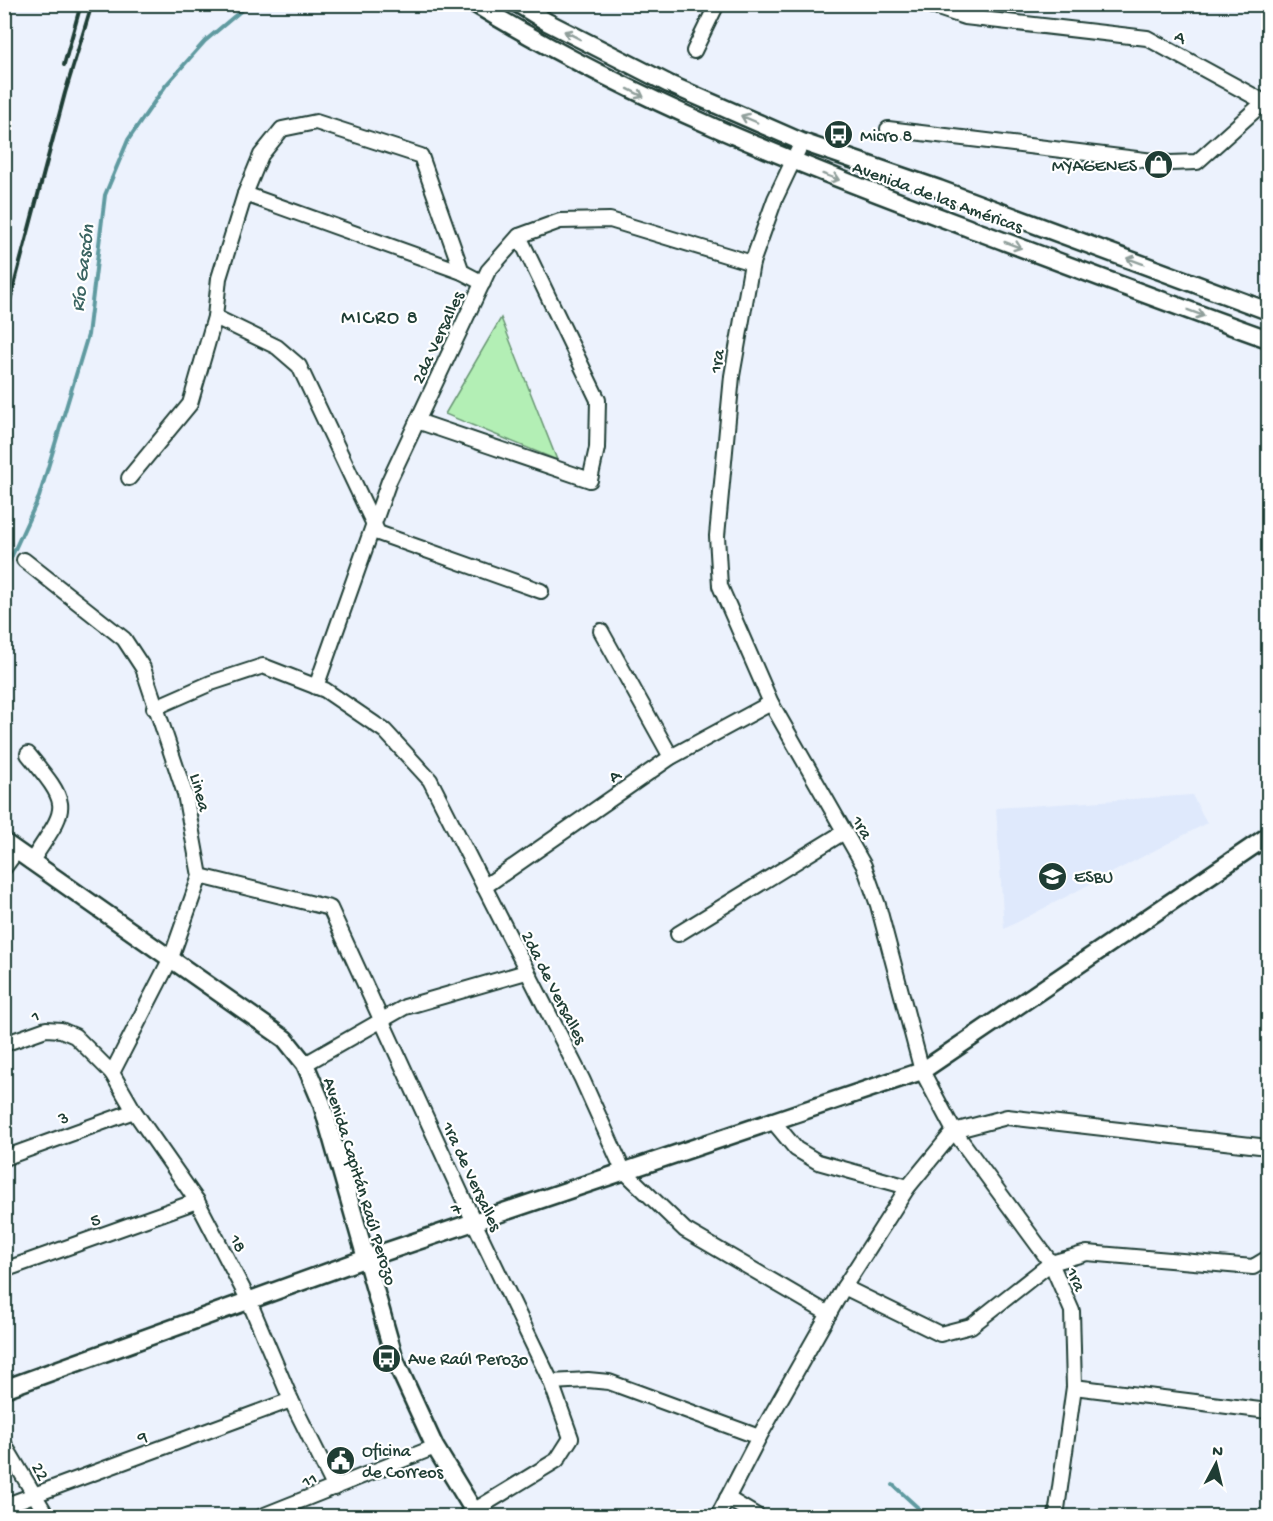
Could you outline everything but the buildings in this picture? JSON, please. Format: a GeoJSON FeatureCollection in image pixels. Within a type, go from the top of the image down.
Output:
{"type":"FeatureCollection","features":[{"type":"Feature","properties":{"kind":"main road","name":"Avenida de las Américas"},"geometry":{"type":"LineString","coordinates":[[475,4],[541,45],[645,98],[791,162],[1269,339]]}},
{"type":"Feature","properties":{"kind":"main road","name":"Avenida de las Américas"},"geometry":{"type":"LineString","coordinates":[[518,4],[547,22],[669,84],[802,142],[939,189],[1269,311]]}},
{"type":"Feature","properties":{"kind":"main road","name":"7"},"geometry":{"type":"LineString","coordinates":[[4,1389],[364,1259],[922,1071],[1269,836]]}},
{"type":"Feature","properties":{"kind":"main road","name":"Avenida Capitán Raúl Perozo"},"geometry":{"type":"LineString","coordinates":[[10,847],[285,1039],[305,1064],[322,1104],[364,1259],[395,1360],[435,1448],[472,1515]]}},
{"type":"Feature","properties":{"kind":"street"},"geometry":{"type":"LineString","coordinates":[[694,51],[717,4]]}},
{"type":"Feature","properties":{"kind":"street","name":"A"},"geometry":{"type":"LineString","coordinates":[[926,4],[965,17],[1147,38],[1266,103]]}},
{"type":"Feature","properties":{"kind":"street"},"geometry":{"type":"LineString","coordinates":[[888,129],[1170,163],[1197,162],[1266,103]]}},
{"type":"Feature","properties":{"kind":"street"},"geometry":{"type":"LineString","coordinates":[[129,478],[190,404],[215,317],[219,278],[245,194],[261,155],[282,129],[316,122],[421,156],[462,272]]}},
{"type":"Feature","properties":{"kind":"street","name":"1ra"},"geometry":{"type":"LineString","coordinates":[[802,142],[791,162],[752,263],[732,376],[717,536],[720,586],[771,703],[864,866],[878,905],[922,1071],[954,1131],[1051,1263],[1072,1311],[1074,1387],[1056,1516]]}},
{"type":"Feature","properties":{"kind":"street"},"geometry":{"type":"LineString","coordinates":[[245,194],[462,272],[483,283]]}},
{"type":"Feature","properties":{"kind":"street","name":"2da Versalles"},"geometry":{"type":"LineString","coordinates":[[316,687],[389,481],[488,271],[519,236],[560,221],[610,220],[752,263]]}},
{"type":"Feature","properties":{"kind":"street"},"geometry":{"type":"LineString","coordinates":[[417,421],[590,480],[597,448],[598,400],[519,236]]}},
{"type":"Feature","properties":{"kind":"street"},"geometry":{"type":"LineString","coordinates":[[215,317],[277,347],[299,366],[378,532],[541,591]]}},
{"type":"Feature","properties":{"kind":"street","name":"Linea"},"geometry":{"type":"LineString","coordinates":[[24,560],[124,639],[143,668],[154,708],[185,794],[200,876],[171,958],[112,1073]]}},
{"type":"Feature","properties":{"kind":"street"},"geometry":{"type":"LineString","coordinates":[[601,631],[671,757]]}},
{"type":"Feature","properties":{"kind":"street","name":"2da de Versalles"},"geometry":{"type":"LineString","coordinates":[[154,708],[210,683],[263,666],[316,687],[385,731],[430,780],[582,1079],[623,1170],[685,1230],[829,1314]]}},
{"type":"Feature","properties":{"kind":"street","name":"A"},"geometry":{"type":"LineString","coordinates":[[484,886],[671,757],[771,703]]}},
{"type":"Feature","properties":{"kind":"street"},"geometry":{"type":"LineString","coordinates":[[28,754],[61,798],[61,815],[31,862]]}},
{"type":"Feature","properties":{"kind":"street"},"geometry":{"type":"LineString","coordinates":[[678,934],[844,832]]}},
{"type":"Feature","properties":{"kind":"street"},"geometry":{"type":"LineString","coordinates":[[4,868],[10,847]]}},
{"type":"Feature","properties":{"kind":"street","name":"1ra de Versalles"},"geometry":{"type":"LineString","coordinates":[[200,876],[330,908],[474,1222],[551,1382]]}},
{"type":"Feature","properties":{"kind":"street"},"geometry":{"type":"LineString","coordinates":[[305,1064],[405,1007],[526,972]]}},
{"type":"Feature","properties":{"kind":"street","name":"1"},"geometry":{"type":"LineString","coordinates":[[4,1044],[45,1029],[61,1030],[75,1036]]}},
{"type":"Feature","properties":{"kind":"street","name":"18"},"geometry":{"type":"LineString","coordinates":[[75,1036],[112,1073],[134,1111],[197,1201],[249,1301],[291,1400],[336,1488]]}},
{"type":"Feature","properties":{"kind":"street","name":"3"},"geometry":{"type":"LineString","coordinates":[[4,1158],[134,1111]]}},
{"type":"Feature","properties":{"kind":"street"},"geometry":{"type":"LineString","coordinates":[[718,1516],[759,1437],[844,1287],[908,1187],[954,1131],[1007,1117],[1269,1147]]}},
{"type":"Feature","properties":{"kind":"street"},"geometry":{"type":"LineString","coordinates":[[772,1120],[796,1149],[818,1162],[908,1187]]}},
{"type":"Feature","properties":{"kind":"street","name":"5"},"geometry":{"type":"LineString","coordinates":[[4,1270],[197,1201]]}},
{"type":"Feature","properties":{"kind":"street"},"geometry":{"type":"LineString","coordinates":[[844,1287],[940,1334],[971,1326],[1051,1263],[1087,1253],[1253,1267],[1269,1258]]}},
{"type":"Feature","properties":{"kind":"street"},"geometry":{"type":"LineString","coordinates":[[472,1515],[557,1460],[571,1438],[551,1382],[588,1380],[609,1383],[759,1437]]}},
{"type":"Feature","properties":{"kind":"street"},"geometry":{"type":"LineString","coordinates":[[1074,1387],[1269,1411]]}},
{"type":"Feature","properties":{"kind":"street","name":"9"},"geometry":{"type":"LineString","coordinates":[[4,1506],[291,1400]]}},
{"type":"Feature","properties":{"kind":"street","name":"22"},"geometry":{"type":"LineString","coordinates":[[4,1444],[47,1516]]}},
{"type":"Feature","properties":{"kind":"street","name":"11"},"geometry":{"type":"LineString","coordinates":[[262,1516],[435,1448]]}},
{"type":"Feature","properties":{"kind":"street"},"geometry":{"type":"LineString","coordinates":[[727,1498],[757,1516]]}},
{"type":"Feature","properties":{"kind":"shaded area","name":"ESBU"},"geometry":{"type":"Polygon","coordinates":[[[1192,795],[1207,823],[1004,929],[996,808],[1192,795]]]}},
{"type":"Feature","properties":{"kind":"green space"},"geometry":{"type":"Polygon","coordinates":[[[501,318],[557,460],[445,414],[501,318]]]}},
{"type":"Feature","properties":{"kind":"waterway","name":"Río Gascón"},"geometry":{"type":"LineString","coordinates":[[4,573],[39,497],[88,335],[105,195],[128,140],[166,85],[205,41],[249,4]]}},
{"type":"Feature","properties":{"kind":"waterway"},"geometry":{"type":"LineString","coordinates":[[893,1485],[927,1516]]}},
{"type":"Feature","properties":{"kind":"railway"},"geometry":{"type":"LineString","coordinates":[[64,65],[81,4]]}},
{"type":"Feature","properties":{"kind":"railway"},"geometry":{"type":"LineString","coordinates":[[4,323],[65,93],[92,4]]}},
{"type":"Feature","properties":{"kind":"place","name":"Micro 8"},"geometry":{"type":"Point","coordinates":[839,135]}},
{"type":"Feature","properties":{"kind":"place","name":"MYAGENES"},"geometry":{"type":"Point","coordinates":[1158,165]}},
{"type":"Feature","properties":{"kind":"place","name":"ESBU"},"geometry":{"type":"Point","coordinates":[1053,876]}},
{"type":"Feature","properties":{"kind":"place","name":"Ave Raúl Perozo"},"geometry":{"type":"Point","coordinates":[387,1358]}},
{"type":"Feature","properties":{"kind":"place","name":"Oficina de Correos"},"geometry":{"type":"Point","coordinates":[341,1460]}},
{"type":"Feature","properties":{"kind":"district","name":"MICRO 8"},"geometry":{"type":"Point","coordinates":[380,316]}}]}
